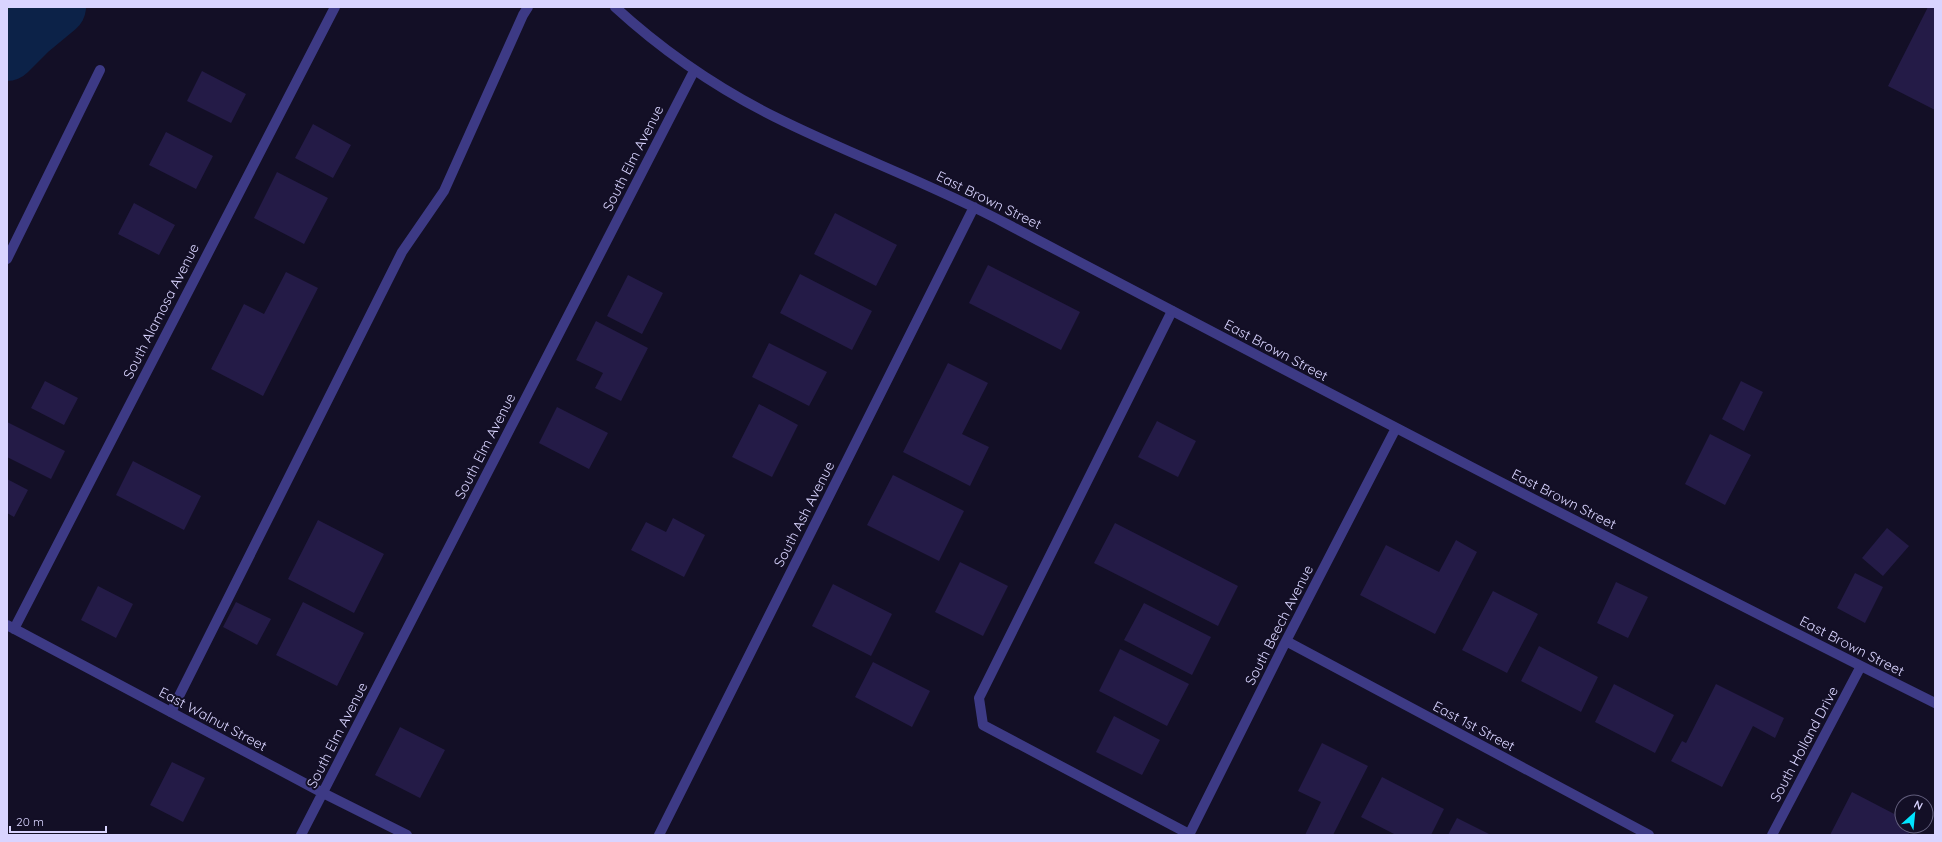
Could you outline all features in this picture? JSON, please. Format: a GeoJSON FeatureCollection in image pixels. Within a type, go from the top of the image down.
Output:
{"type":"FeatureCollection","features":[{"type":"Feature","properties":{"kind":"street","name":"South Alamosa Avenue"},"geometry":{"type":"LineString","coordinates":[[10,627],[335,7]]}},
{"type":"Feature","properties":{"kind":"street"},"geometry":{"type":"LineString","coordinates":[[171,712],[402,252],[444,191],[490,85],[528,7]]}},
{"type":"Feature","properties":{"kind":"street","name":"East Brown Street"},"geometry":{"type":"LineString","coordinates":[[615,7],[640,30],[694,70],[773,116],[974,206],[1396,428],[1935,703]]}},
{"type":"Feature","properties":{"kind":"street"},"geometry":{"type":"LineString","coordinates":[[7,259],[100,70]]}},
{"type":"Feature","properties":{"kind":"street","name":"South Elm Avenue"},"geometry":{"type":"LineString","coordinates":[[301,835],[694,70]]}},
{"type":"Feature","properties":{"kind":"street","name":"South Ash Avenue"},"geometry":{"type":"LineString","coordinates":[[659,835],[974,206]]}},
{"type":"Feature","properties":{"kind":"street"},"geometry":{"type":"LineString","coordinates":[[1172,311],[979,698],[983,725],[1189,834]]}},
{"type":"Feature","properties":{"kind":"street","name":"South Beech Avenue"},"geometry":{"type":"LineString","coordinates":[[1189,834],[1286,641],[1396,428]]}},
{"type":"Feature","properties":{"kind":"street","name":"East Walnut Street"},"geometry":{"type":"LineString","coordinates":[[10,627],[323,793],[407,835]]}},
{"type":"Feature","properties":{"kind":"street","name":"East 1st Street"},"geometry":{"type":"LineString","coordinates":[[1286,641],[1650,835]]}},
{"type":"Feature","properties":{"kind":"street","name":"South Holland Drive"},"geometry":{"type":"LineString","coordinates":[[1772,835],[1861,666]]}},
{"type":"Feature","properties":{"kind":"green space"},"geometry":{"type":"Polygon","coordinates":[[[7,7],[57,7],[28,31],[7,52],[7,7]]]}},
{"type":"Feature","properties":{"kind":"building"},"geometry":{"type":"Polygon","coordinates":[[[1928,7],[1935,7],[1935,110],[1888,86],[1928,7]]]}},
{"type":"Feature","properties":{"kind":"building"},"geometry":{"type":"Polygon","coordinates":[[[202,71],[246,94],[231,123],[187,101],[202,71]]]}},
{"type":"Feature","properties":{"kind":"building"},"geometry":{"type":"Polygon","coordinates":[[[313,124],[351,145],[333,178],[295,158],[313,124]]]}},
{"type":"Feature","properties":{"kind":"building"},"geometry":{"type":"Polygon","coordinates":[[[166,132],[213,156],[196,189],[149,165],[166,132]]]}},
{"type":"Feature","properties":{"kind":"building"},"geometry":{"type":"Polygon","coordinates":[[[277,172],[328,198],[304,244],[254,218],[277,172]]]}},
{"type":"Feature","properties":{"kind":"building"},"geometry":{"type":"Polygon","coordinates":[[[134,203],[175,225],[159,255],[118,234],[134,203]]]}},
{"type":"Feature","properties":{"kind":"building"},"geometry":{"type":"Polygon","coordinates":[[[835,213],[897,245],[876,286],[814,254],[835,213]]]}},
{"type":"Feature","properties":{"kind":"building"},"geometry":{"type":"Polygon","coordinates":[[[988,265],[1080,312],[1061,350],[969,303],[988,265]]]}},
{"type":"Feature","properties":{"kind":"building"},"geometry":{"type":"Polygon","coordinates":[[[286,272],[318,288],[263,396],[211,369],[244,304],[264,314],[286,272]]]}},
{"type":"Feature","properties":{"kind":"building"},"geometry":{"type":"Polygon","coordinates":[[[800,274],[872,311],[852,350],[780,313],[800,274]]]}},
{"type":"Feature","properties":{"kind":"building"},"geometry":{"type":"Polygon","coordinates":[[[628,275],[663,293],[642,334],[607,316],[628,275]]]}},
{"type":"Feature","properties":{"kind":"building"},"geometry":{"type":"Polygon","coordinates":[[[596,321],[648,348],[621,401],[595,388],[603,373],[576,360],[596,321]]]}},
{"type":"Feature","properties":{"kind":"building"},"geometry":{"type":"Polygon","coordinates":[[[769,343],[827,372],[809,406],[752,377],[769,343]]]}},
{"type":"Feature","properties":{"kind":"building"},"geometry":{"type":"Polygon","coordinates":[[[948,363],[988,383],[962,434],[989,447],[970,486],[903,452],[948,363]]]}},
{"type":"Feature","properties":{"kind":"building"},"geometry":{"type":"Polygon","coordinates":[[[45,381],[78,398],[64,425],[31,408],[45,381]]]}},
{"type":"Feature","properties":{"kind":"building"},"geometry":{"type":"Polygon","coordinates":[[[1741,381],[1763,392],[1744,431],[1722,419],[1741,381]]]}},
{"type":"Feature","properties":{"kind":"building"},"geometry":{"type":"Polygon","coordinates":[[[759,404],[798,425],[772,477],[732,457],[759,404]]]}},
{"type":"Feature","properties":{"kind":"building"},"geometry":{"type":"Polygon","coordinates":[[[557,407],[608,433],[589,469],[539,443],[557,407]]]}},
{"type":"Feature","properties":{"kind":"building"},"geometry":{"type":"Polygon","coordinates":[[[1157,421],[1196,441],[1178,477],[1138,457],[1157,421]]]}},
{"type":"Feature","properties":{"kind":"building"},"geometry":{"type":"Polygon","coordinates":[[[7,422],[65,451],[51,479],[7,457],[7,422]]]}},
{"type":"Feature","properties":{"kind":"building"},"geometry":{"type":"Polygon","coordinates":[[[1710,434],[1751,455],[1725,505],[1685,484],[1710,434]]]}},
{"type":"Feature","properties":{"kind":"building"},"geometry":{"type":"Polygon","coordinates":[[[133,461],[201,496],[184,530],[116,495],[133,461]]]}},
{"type":"Feature","properties":{"kind":"building"},"geometry":{"type":"Polygon","coordinates":[[[893,475],[964,511],[939,561],[867,525],[893,475]]]}},
{"type":"Feature","properties":{"kind":"building"},"geometry":{"type":"Polygon","coordinates":[[[7,479],[28,490],[14,517],[7,513],[7,479]]]}},
{"type":"Feature","properties":{"kind":"building"},"geometry":{"type":"Polygon","coordinates":[[[673,518],[705,535],[684,577],[631,550],[646,522],[666,532],[673,518]]]}},
{"type":"Feature","properties":{"kind":"building"},"geometry":{"type":"Polygon","coordinates":[[[318,520],[384,554],[354,613],[288,579],[318,520]]]}},
{"type":"Feature","properties":{"kind":"building"},"geometry":{"type":"Polygon","coordinates":[[[1115,523],[1238,586],[1218,626],[1094,563],[1115,523]]]}},
{"type":"Feature","properties":{"kind":"building"},"geometry":{"type":"Polygon","coordinates":[[[1887,528],[1909,546],[1883,576],[1862,558],[1887,528]]]}},
{"type":"Feature","properties":{"kind":"building"},"geometry":{"type":"Polygon","coordinates":[[[1456,540],[1477,552],[1435,634],[1360,595],[1386,545],[1439,572],[1456,540]]]}},
{"type":"Feature","properties":{"kind":"building"},"geometry":{"type":"Polygon","coordinates":[[[960,562],[1008,586],[983,636],[935,612],[960,562]]]}},
{"type":"Feature","properties":{"kind":"building"},"geometry":{"type":"Polygon","coordinates":[[[1855,573],[1883,587],[1865,623],[1837,608],[1855,573]]]}},
{"type":"Feature","properties":{"kind":"building"},"geometry":{"type":"Polygon","coordinates":[[[1616,582],[1648,597],[1628,638],[1597,623],[1616,582]]]}},
{"type":"Feature","properties":{"kind":"building"},"geometry":{"type":"Polygon","coordinates":[[[833,584],[892,614],[871,656],[812,626],[833,584]]]}},
{"type":"Feature","properties":{"kind":"building"},"geometry":{"type":"Polygon","coordinates":[[[98,586],[133,604],[116,638],[81,620],[98,586]]]}},
{"type":"Feature","properties":{"kind":"building"},"geometry":{"type":"Polygon","coordinates":[[[1493,591],[1538,614],[1507,673],[1462,650],[1493,591]]]}},
{"type":"Feature","properties":{"kind":"building"},"geometry":{"type":"Polygon","coordinates":[[[236,602],[271,619],[257,645],[223,627],[236,602]]]}},
{"type":"Feature","properties":{"kind":"building"},"geometry":{"type":"Polygon","coordinates":[[[303,602],[364,633],[337,686],[276,655],[303,602]]]}},
{"type":"Feature","properties":{"kind":"building"},"geometry":{"type":"Polygon","coordinates":[[[1144,603],[1211,637],[1192,675],[1124,640],[1144,603]]]}},
{"type":"Feature","properties":{"kind":"building"},"geometry":{"type":"Polygon","coordinates":[[[1539,646],[1598,677],[1581,712],[1521,681],[1539,646]]]}},
{"type":"Feature","properties":{"kind":"building"},"geometry":{"type":"Polygon","coordinates":[[[1120,649],[1189,684],[1167,726],[1099,691],[1120,649]]]}},
{"type":"Feature","properties":{"kind":"building"},"geometry":{"type":"Polygon","coordinates":[[[873,662],[930,691],[912,727],[855,697],[873,662]]]}},
{"type":"Feature","properties":{"kind":"building"},"geometry":{"type":"Polygon","coordinates":[[[1614,684],[1674,715],[1655,753],[1595,722],[1614,684]]]}},
{"type":"Feature","properties":{"kind":"building"},"geometry":{"type":"Polygon","coordinates":[[[1716,684],[1784,718],[1775,738],[1753,726],[1722,787],[1671,761],[1682,741],[1686,743],[1716,684]]]}},
{"type":"Feature","properties":{"kind":"building"},"geometry":{"type":"Polygon","coordinates":[[[1114,716],[1160,740],[1142,775],[1096,752],[1114,716]]]}},
{"type":"Feature","properties":{"kind":"building"},"geometry":{"type":"Polygon","coordinates":[[[400,727],[445,750],[420,798],[375,775],[400,727]]]}},
{"type":"Feature","properties":{"kind":"building"},"geometry":{"type":"Polygon","coordinates":[[[1322,743],[1368,766],[1333,835],[1305,835],[1321,802],[1298,791],[1322,743]]]}},
{"type":"Feature","properties":{"kind":"building"},"geometry":{"type":"Polygon","coordinates":[[[172,762],[205,778],[183,822],[150,805],[172,762]]]}},
{"type":"Feature","properties":{"kind":"building"},"geometry":{"type":"Polygon","coordinates":[[[1382,777],[1444,809],[1431,835],[1396,835],[1361,817],[1382,777]]]}},
{"type":"Feature","properties":{"kind":"building"},"geometry":{"type":"Polygon","coordinates":[[[1852,792],[1894,814],[1894,834],[1909,834],[1908,835],[1830,835],[1852,792]]]}},
{"type":"Feature","properties":{"kind":"building"},"geometry":{"type":"Polygon","coordinates":[[[1457,818],[1491,835],[1448,835],[1457,818]]]}},
{"type":"Feature","properties":{"kind":"waterway"},"geometry":{"type":"LineString","coordinates":[[7,52],[28,31],[57,7]]}}]}
